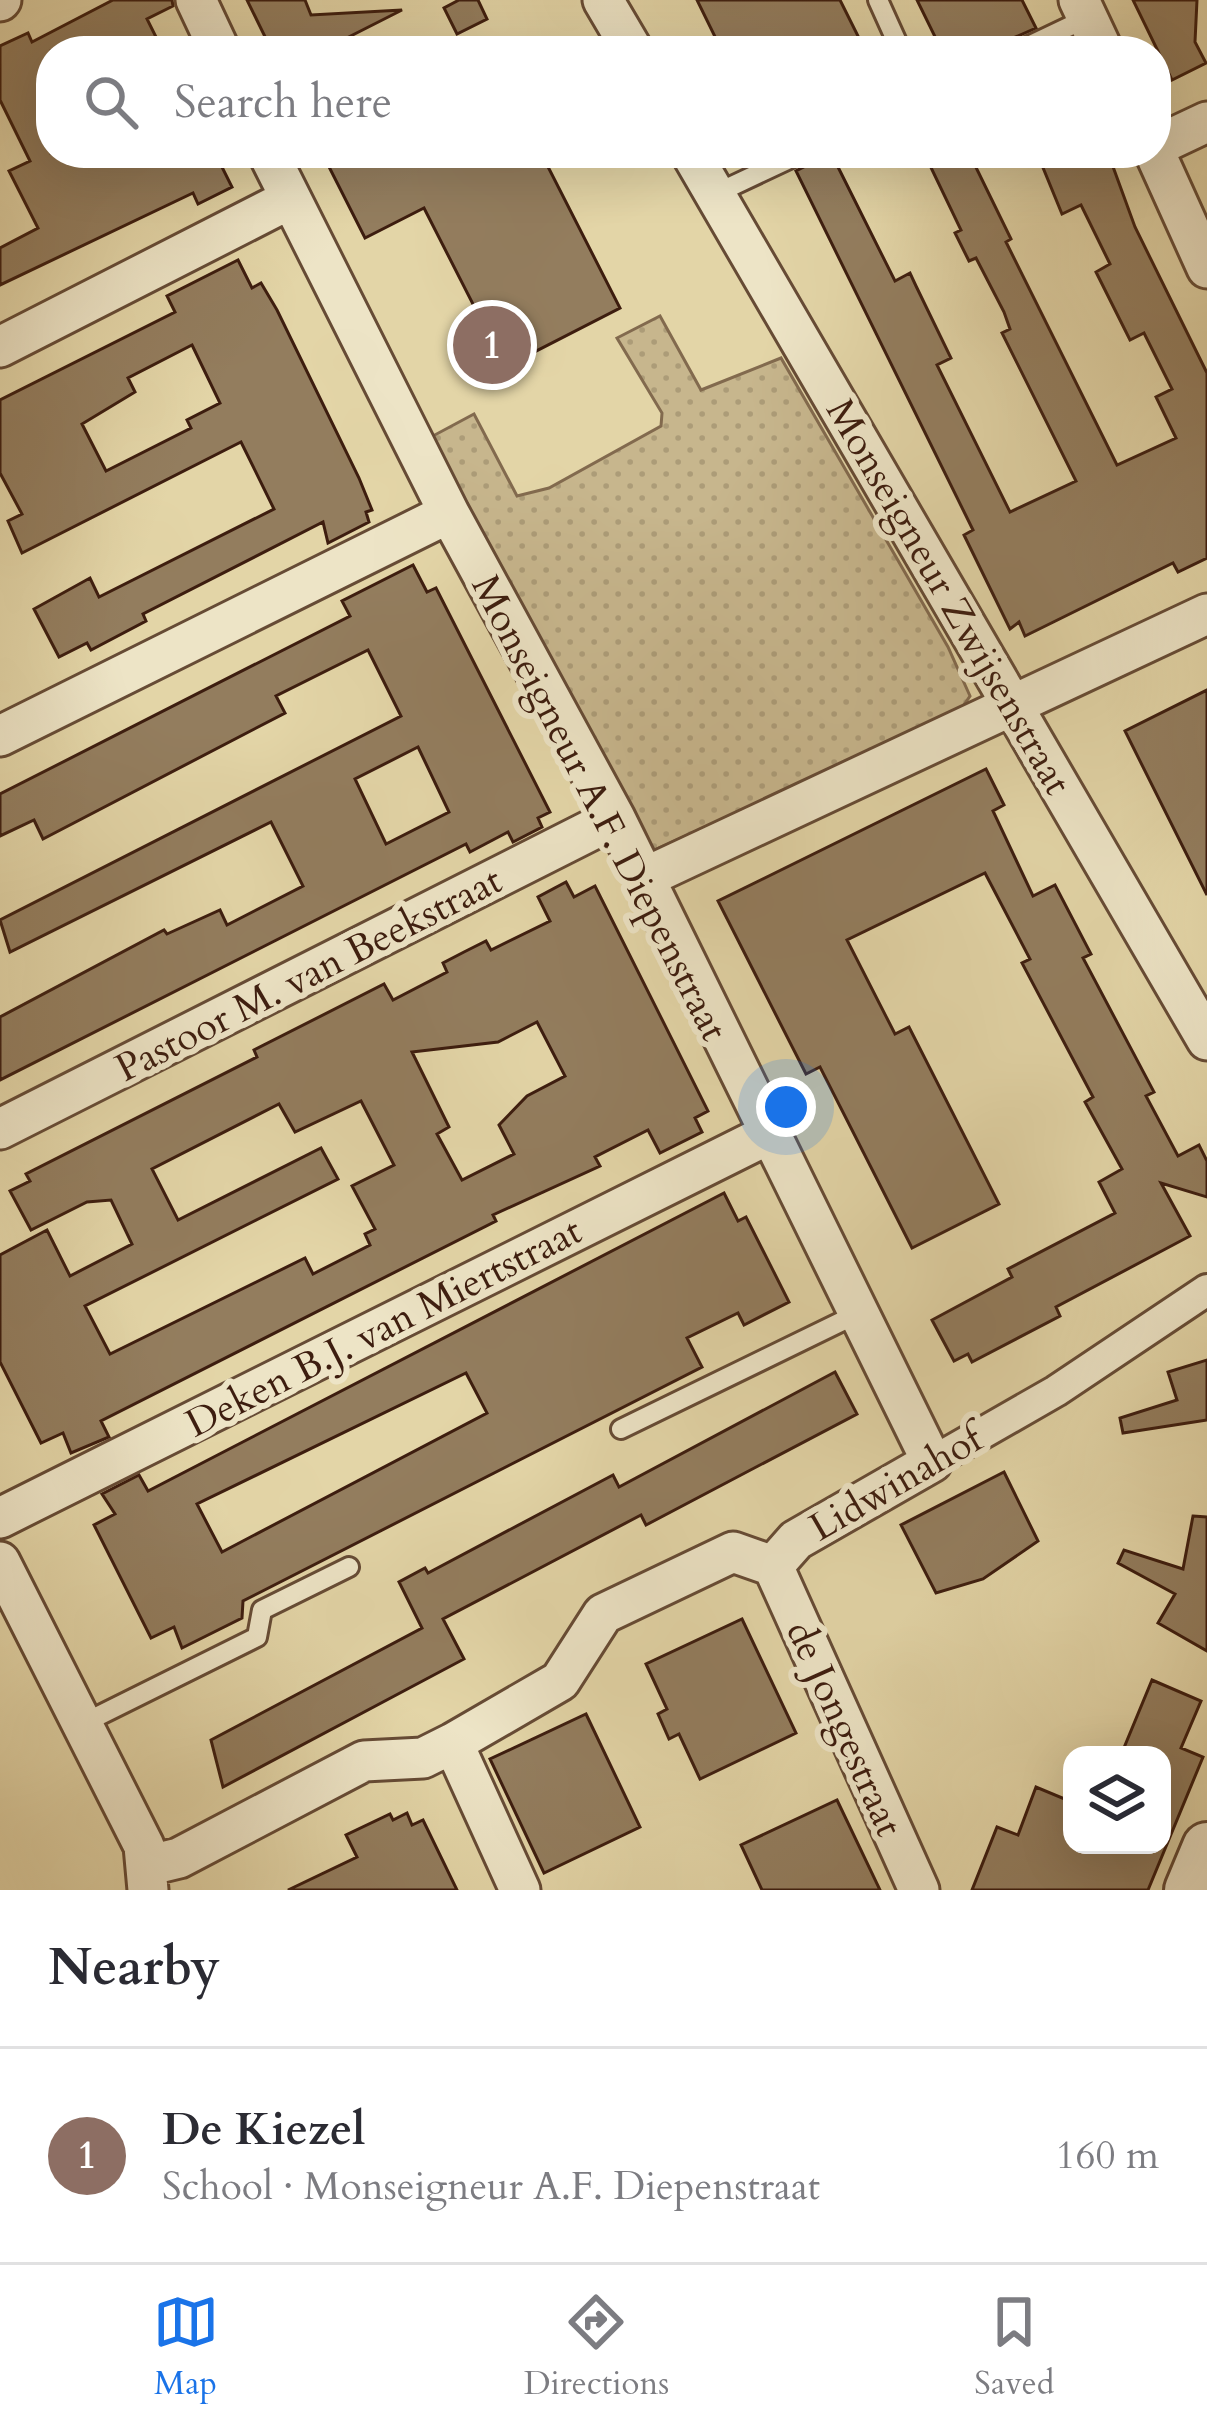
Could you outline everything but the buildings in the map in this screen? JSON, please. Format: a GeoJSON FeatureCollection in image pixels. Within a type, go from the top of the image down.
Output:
{"type":"FeatureCollection","features":[{"type":"Feature","properties":{"kind":"street"},"geometry":{"type":"LineString","coordinates":[[196,0],[213,36]]}},
{"type":"Feature","properties":{"kind":"street"},"geometry":{"type":"LineString","coordinates":[[603,0],[624,36]]}},
{"type":"Feature","properties":{"kind":"street"},"geometry":{"type":"LineString","coordinates":[[1171,141],[1207,122]]}},
{"type":"Feature","properties":{"kind":"street","name":"Monseigneur A.F. Diepenstraat"},"geometry":{"type":"LineString","coordinates":[[275,168],[449,513],[615,818],[767,1135],[932,1462]]}},
{"type":"Feature","properties":{"kind":"street","name":"Monseigneur Zwijsenstraat"},"geometry":{"type":"LineString","coordinates":[[700,168],[1207,1040]]}},
{"type":"Feature","properties":{"kind":"street"},"geometry":{"type":"LineString","coordinates":[[1163,168],[1207,268]]}},
{"type":"Feature","properties":{"kind":"street"},"geometry":{"type":"LineString","coordinates":[[0,347],[290,200]]}},
{"type":"Feature","properties":{"kind":"street"},"geometry":{"type":"LineString","coordinates":[[0,736],[449,513]]}},
{"type":"Feature","properties":{"kind":"street"},"geometry":{"type":"LineString","coordinates":[[644,878],[1207,614]]}},
{"type":"Feature","properties":{"kind":"street","name":"Pastoor M. van Beekstraat"},"geometry":{"type":"LineString","coordinates":[[0,1129],[615,818]]}},
{"type":"Feature","properties":{"kind":"street","name":"Deken B.J. van Miertstraat"},"geometry":{"type":"LineString","coordinates":[[0,1518],[767,1135]]}},
{"type":"Feature","properties":{"kind":"street","name":"Lidwinahof"},"geometry":{"type":"LineString","coordinates":[[149,1877],[364,1761],[423,1758],[453,1743],[560,1681],[603,1614],[733,1552],[773,1566],[796,1540],[1056,1391],[1207,1290]]}},
{"type":"Feature","properties":{"kind":"street"},"geometry":{"type":"LineString","coordinates":[[0,1562],[82,1724],[149,1877]]}},
{"type":"Feature","properties":{"kind":"street","name":"de Jongestraat"},"geometry":{"type":"LineString","coordinates":[[773,1566],[919,1890]]}},
{"type":"Feature","properties":{"kind":"street"},"geometry":{"type":"LineString","coordinates":[[453,1743],[520,1890]]}},
{"type":"Feature","properties":{"kind":"street"},"geometry":{"type":"LineString","coordinates":[[1189,1890],[1207,1847]]}},
{"type":"Feature","properties":{"kind":"lane"},"geometry":{"type":"LineString","coordinates":[[878,0],[895,36]]}},
{"type":"Feature","properties":{"kind":"lane"},"geometry":{"type":"LineString","coordinates":[[1057,36],[1090,23]]}},
{"type":"Feature","properties":{"kind":"lane"},"geometry":{"type":"LineString","coordinates":[[715,194],[770,168]]}},
{"type":"Feature","properties":{"kind":"lane"},"geometry":{"type":"LineString","coordinates":[[621,1429],[857,1314]]}},
{"type":"Feature","properties":{"kind":"lane"},"geometry":{"type":"LineString","coordinates":[[82,1724],[257,1637],[262,1610],[349,1567]]}},
{"type":"Feature","properties":{"kind":"shaded area"},"geometry":{"type":"Polygon","coordinates":[[[660,316],[701,390],[781,358],[948,647],[970,696],[959,712],[652,851],[431,437],[474,414],[517,496],[549,488],[661,426],[662,413],[617,338],[660,316]]]}},
{"type":"Feature","properties":{"kind":"place","name":"De Kiezel"},"geometry":{"type":"Point","coordinates":[492,345]}}]}
